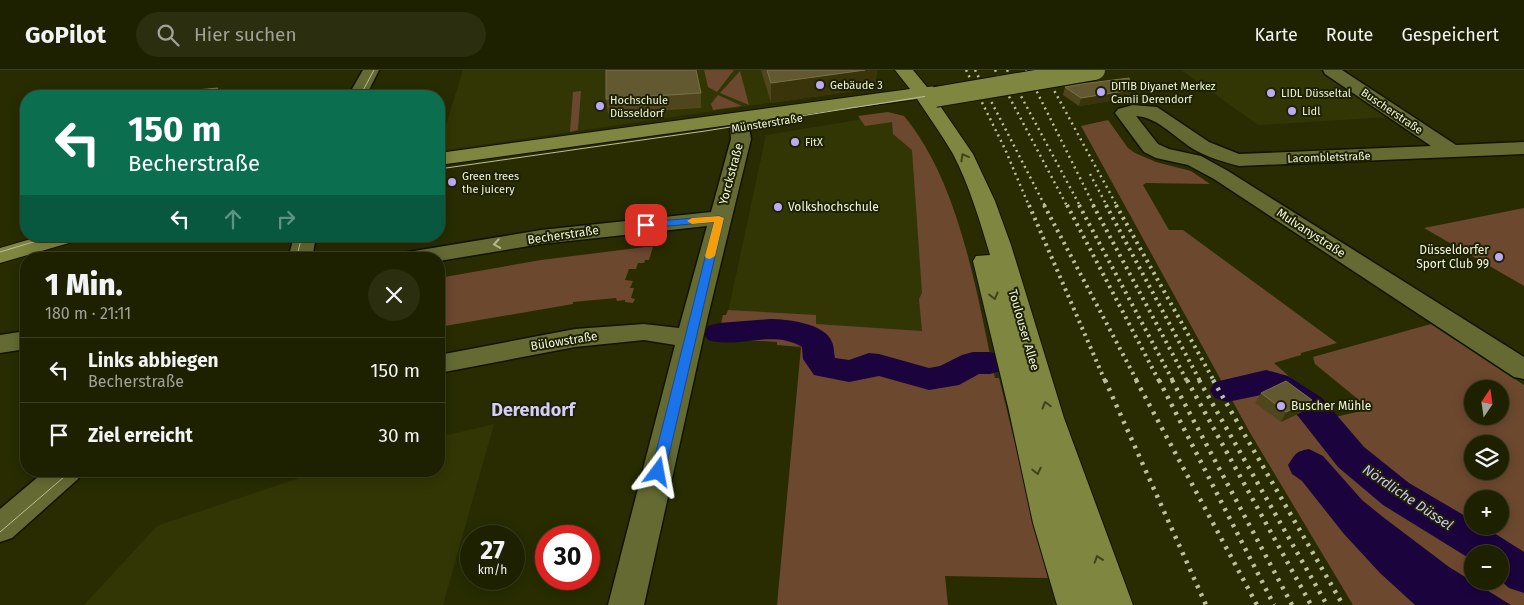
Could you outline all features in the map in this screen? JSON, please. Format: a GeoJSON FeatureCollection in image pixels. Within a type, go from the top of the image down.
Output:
{"type":"FeatureCollection","features":[{"type":"Feature","properties":{"kind":"main road","name":"Toulouser Allee"},"geometry":{"type":"LineString","coordinates":[[888,70],[921,96],[924,121],[945,155],[976,230],[1024,411],[1050,524],[1076,605]]}},
{"type":"Feature","properties":{"kind":"main road","name":"Toulouser Allee"},"geometry":{"type":"LineString","coordinates":[[904,70],[963,154],[984,201],[999,245],[1049,418],[1114,605]]}},
{"type":"Feature","properties":{"kind":"main road","name":"Münsterstraße"},"geometry":{"type":"LineString","coordinates":[[445,171],[739,128],[1069,70]]}},
{"type":"Feature","properties":{"kind":"main road","name":"Münsterstraße"},"geometry":{"type":"LineString","coordinates":[[445,159],[728,119],[921,96],[1095,70]]}},
{"type":"Feature","properties":{"kind":"main road"},"geometry":{"type":"LineString","coordinates":[[0,242],[20,236]]}},
{"type":"Feature","properties":{"kind":"main road"},"geometry":{"type":"LineString","coordinates":[[0,256],[48,242]]}},
{"type":"Feature","properties":{"kind":"street"},"geometry":{"type":"LineString","coordinates":[[360,90],[371,70]]}},
{"type":"Feature","properties":{"kind":"street","name":"Buscherstraße"},"geometry":{"type":"LineString","coordinates":[[1331,70],[1453,152]]}},
{"type":"Feature","properties":{"kind":"street","name":"Mulvanystraße"},"geometry":{"type":"LineString","coordinates":[[1148,110],[1133,110],[1124,113],[1151,148],[1162,154],[1194,160],[1221,175],[1524,370]]}},
{"type":"Feature","properties":{"kind":"street","name":"Lacombletstraße"},"geometry":{"type":"LineString","coordinates":[[1148,110],[1202,146],[1223,156],[1239,160],[1524,148]]}},
{"type":"Feature","properties":{"kind":"street","name":"Yorckstraße"},"geometry":{"type":"LineString","coordinates":[[626,605],[719,218],[741,138],[739,125],[771,115]]}},
{"type":"Feature","properties":{"kind":"street","name":"Becherstraße"},"geometry":{"type":"LineString","coordinates":[[445,253],[541,237],[719,218]]}},
{"type":"Feature","properties":{"kind":"street","name":"Bülowstraße"},"geometry":{"type":"LineString","coordinates":[[445,363],[575,338],[624,333],[644,332],[690,338]]}},
{"type":"Feature","properties":{"kind":"street"},"geometry":{"type":"LineString","coordinates":[[0,344],[20,341]]}},
{"type":"Feature","properties":{"kind":"street"},"geometry":{"type":"LineString","coordinates":[[0,528],[60,477]]}},
{"type":"Feature","properties":{"kind":"shaded area","name":"Hochschule Düsseldorf"},"geometry":{"type":"Polygon","coordinates":[[[463,70],[871,70],[880,87],[445,150],[446,125],[463,70]]]}},
{"type":"Feature","properties":{"kind":"shaded area"},"geometry":{"type":"Polygon","coordinates":[[[704,70],[734,70],[717,92],[708,87],[704,70]]]}},
{"type":"Feature","properties":{"kind":"shaded area"},"geometry":{"type":"Polygon","coordinates":[[[1181,70],[1320,70],[1390,117],[1258,125],[1181,70]]]}},
{"type":"Feature","properties":{"kind":"shaded area"},"geometry":{"type":"Polygon","coordinates":[[[740,71],[749,105],[720,93],[740,71]]]}},
{"type":"Feature","properties":{"kind":"shaded area"},"geometry":{"type":"Polygon","coordinates":[[[581,91],[578,130],[570,132],[573,92],[581,91]]]}},
{"type":"Feature","properties":{"kind":"shaded area"},"geometry":{"type":"Polygon","coordinates":[[[718,95],[742,106],[713,110],[711,104],[718,95]]]}},
{"type":"Feature","properties":{"kind":"shaded area"},"geometry":{"type":"Polygon","coordinates":[[[888,112],[904,116],[923,143],[953,206],[973,276],[995,378],[999,378],[1048,578],[945,576],[948,605],[777,605],[801,347],[777,345],[777,342],[727,339],[728,337],[718,336],[723,315],[726,315],[728,310],[816,315],[816,324],[922,331],[919,299],[922,293],[912,150],[893,134],[892,122],[865,126],[858,116],[888,112]]]}},
{"type":"Feature","properties":{"kind":"shaded area"},"geometry":{"type":"Polygon","coordinates":[[[895,114],[920,162],[935,332],[726,322],[766,135],[895,114]]]}},
{"type":"Feature","properties":{"kind":"shaded area"},"geometry":{"type":"Polygon","coordinates":[[[1108,120],[1128,148],[1135,153],[1156,162],[1191,171],[1210,184],[1146,183],[1143,185],[1169,230],[1183,230],[1337,343],[1274,363],[1335,417],[1370,409],[1315,364],[1313,357],[1431,324],[1524,385],[1524,605],[1353,605],[1249,431],[1081,126],[1108,120]]]}},
{"type":"Feature","properties":{"kind":"shaded area","name":"Düsseldorfer Sport Club 99"},"geometry":{"type":"Polygon","coordinates":[[[1524,208],[1524,286],[1424,228],[1524,208]]]}},
{"type":"Feature","properties":{"kind":"shaded area"},"geometry":{"type":"Polygon","coordinates":[[[653,247],[649,260],[645,260],[644,263],[638,263],[636,269],[629,269],[625,280],[633,281],[630,288],[634,288],[631,298],[635,299],[633,303],[625,302],[625,300],[617,301],[616,298],[573,302],[573,304],[445,326],[445,277],[541,260],[653,247]]]}},
{"type":"Feature","properties":{"kind":"shaded area"},"geometry":{"type":"Polygon","coordinates":[[[494,424],[466,525],[460,525],[460,545],[443,605],[84,605],[157,526],[302,477],[445,477],[445,436],[494,424]]]}},
{"type":"Feature","properties":{"kind":"shaded area"},"geometry":{"type":"Polygon","coordinates":[[[1309,449],[1323,456],[1362,500],[1449,567],[1464,576],[1464,590],[1487,590],[1511,605],[1415,605],[1380,573],[1344,534],[1302,481],[1292,474],[1288,465],[1296,454],[1309,449]]]}},
{"type":"Feature","properties":{"kind":"building"},"geometry":{"type":"Polygon","coordinates":[[[606,70],[696,70],[701,93],[606,99],[606,70]]]}},
{"type":"Feature","properties":{"kind":"building"},"geometry":{"type":"Polygon","coordinates":[[[767,70],[865,70],[771,83],[767,70]]]}},
{"type":"Feature","properties":{"kind":"building"},"geometry":{"type":"Polygon","coordinates":[[[1129,78],[1131,90],[1081,98],[1065,87],[1082,84],[1129,78]]]}},
{"type":"Feature","properties":{"kind":"building"},"geometry":{"type":"Polygon","coordinates":[[[218,88],[216,90],[196,90],[218,88]]]}},
{"type":"Feature","properties":{"kind":"building"},"geometry":{"type":"Polygon","coordinates":[[[1286,381],[1312,400],[1286,412],[1261,393],[1286,381]]]}},
{"type":"Feature","properties":{"kind":"waterway","name":"Nördliche Düssel"},"geometry":{"type":"LineString","coordinates":[[719,333],[770,329],[794,331],[817,342],[819,359],[825,367],[849,371],[858,370],[869,364],[929,379],[947,377],[973,363],[990,363]]}},
{"type":"Feature","properties":{"kind":"waterway","name":"Nördliche Düssel"},"geometry":{"type":"LineString","coordinates":[[1227,390],[1266,382],[1276,384],[1310,407],[1351,457],[1396,494],[1481,545]]}},
{"type":"Feature","properties":{"kind":"waterway","name":"Nördliche Düssel"},"geometry":{"type":"LineString","coordinates":[[1509,564],[1524,575]]}},
{"type":"Feature","properties":{"kind":"tram line"},"geometry":{"type":"LineString","coordinates":[[363,90],[374,70]]}},
{"type":"Feature","properties":{"kind":"tram line"},"geometry":{"type":"LineString","coordinates":[[445,168],[705,131],[1093,70]]}},
{"type":"Feature","properties":{"kind":"tram line"},"geometry":{"type":"LineString","coordinates":[[0,252],[33,242]]}},
{"type":"Feature","properties":{"kind":"tram line"},"geometry":{"type":"LineString","coordinates":[[298,252],[300,242]]}},
{"type":"Feature","properties":{"kind":"tram line"},"geometry":{"type":"LineString","coordinates":[[0,532],[64,477]]}},
{"type":"Feature","properties":{"kind":"railway"},"geometry":{"type":"LineString","coordinates":[[966,70],[1005,149],[1029,206]]}},
{"type":"Feature","properties":{"kind":"railway"},"geometry":{"type":"LineString","coordinates":[[975,70],[1045,206]]}},
{"type":"Feature","properties":{"kind":"railway"},"geometry":{"type":"LineString","coordinates":[[995,70],[1067,206]]}},
{"type":"Feature","properties":{"kind":"railway"},"geometry":{"type":"LineString","coordinates":[[1007,70],[1080,206]]}},
{"type":"Feature","properties":{"kind":"railway"},"geometry":{"type":"LineString","coordinates":[[1026,70],[1094,206]]}},
{"type":"Feature","properties":{"kind":"railway"},"geometry":{"type":"LineString","coordinates":[[1043,70],[1117,206]]}},
{"type":"Feature","properties":{"kind":"railway"},"geometry":{"type":"LineString","coordinates":[[1090,174],[1107,206]]}},
{"type":"Feature","properties":{"kind":"railway"},"geometry":{"type":"LineString","coordinates":[[1029,205],[1105,381]]}},
{"type":"Feature","properties":{"kind":"railway"},"geometry":{"type":"LineString","coordinates":[[1044,205],[1137,381]]}},
{"type":"Feature","properties":{"kind":"railway"},"geometry":{"type":"LineString","coordinates":[[1067,205],[1159,381]]}},
{"type":"Feature","properties":{"kind":"railway"},"geometry":{"type":"LineString","coordinates":[[1079,205],[1173,381]]}},
{"type":"Feature","properties":{"kind":"railway"},"geometry":{"type":"LineString","coordinates":[[1093,205],[1187,381]]}},
{"type":"Feature","properties":{"kind":"railway"},"geometry":{"type":"LineString","coordinates":[[1106,205],[1200,381]]}},
{"type":"Feature","properties":{"kind":"railway"},"geometry":{"type":"LineString","coordinates":[[1116,205],[1214,381]]}},
{"type":"Feature","properties":{"kind":"railway"},"geometry":{"type":"LineString","coordinates":[[1105,380],[1206,605]]}},
{"type":"Feature","properties":{"kind":"railway"},"geometry":{"type":"LineString","coordinates":[[1136,380],[1257,605]]}},
{"type":"Feature","properties":{"kind":"railway"},"geometry":{"type":"LineString","coordinates":[[1159,380],[1274,605]]}},
{"type":"Feature","properties":{"kind":"railway"},"geometry":{"type":"LineString","coordinates":[[1172,380],[1292,605]]}},
{"type":"Feature","properties":{"kind":"railway"},"geometry":{"type":"LineString","coordinates":[[1187,380],[1311,605]]}},
{"type":"Feature","properties":{"kind":"railway"},"geometry":{"type":"LineString","coordinates":[[1199,380],[1327,605]]}},
{"type":"Feature","properties":{"kind":"railway"},"geometry":{"type":"LineString","coordinates":[[1213,380],[1343,605]]}},
{"type":"Feature","properties":{"kind":"slow traffic"},"geometry":{"type":"LineString","coordinates":[[692,221],[719,218],[710,256]]}},
{"type":"Feature","properties":{"kind":"place","name":"Gebäude 3"},"geometry":{"type":"Point","coordinates":[820,85]}},
{"type":"Feature","properties":{"kind":"place","name":"DITIB Diyanet Merkez Camii Derendorf"},"geometry":{"type":"Point","coordinates":[1101,92]}},
{"type":"Feature","properties":{"kind":"place","name":"LIDL Düsseltal"},"geometry":{"type":"Point","coordinates":[1271,93]}},
{"type":"Feature","properties":{"kind":"place","name":"Hochschule Düsseldorf"},"geometry":{"type":"Point","coordinates":[600,106]}},
{"type":"Feature","properties":{"kind":"place","name":"Lidl"},"geometry":{"type":"Point","coordinates":[1292,111]}},
{"type":"Feature","properties":{"kind":"place","name":"FitX"},"geometry":{"type":"Point","coordinates":[795,142]}},
{"type":"Feature","properties":{"kind":"place","name":"Green trees the juicery"},"geometry":{"type":"Point","coordinates":[452,182]}},
{"type":"Feature","properties":{"kind":"place","name":"Volkshochschule"},"geometry":{"type":"Point","coordinates":[778,207]}},
{"type":"Feature","properties":{"kind":"place","name":"Düsseldorfer Sport Club 99"},"geometry":{"type":"Point","coordinates":[1499,257]}},
{"type":"Feature","properties":{"kind":"place","name":"Buscher Mühle"},"geometry":{"type":"Point","coordinates":[1281,406]}},
{"type":"Feature","properties":{"kind":"district","name":"Derendorf"},"geometry":{"type":"Point","coordinates":[533,410]}},
{"type":"Feature","properties":{"kind":"route"},"geometry":{"type":"LineString","coordinates":[[646,225],[719,218],[658,472]]}}]}
